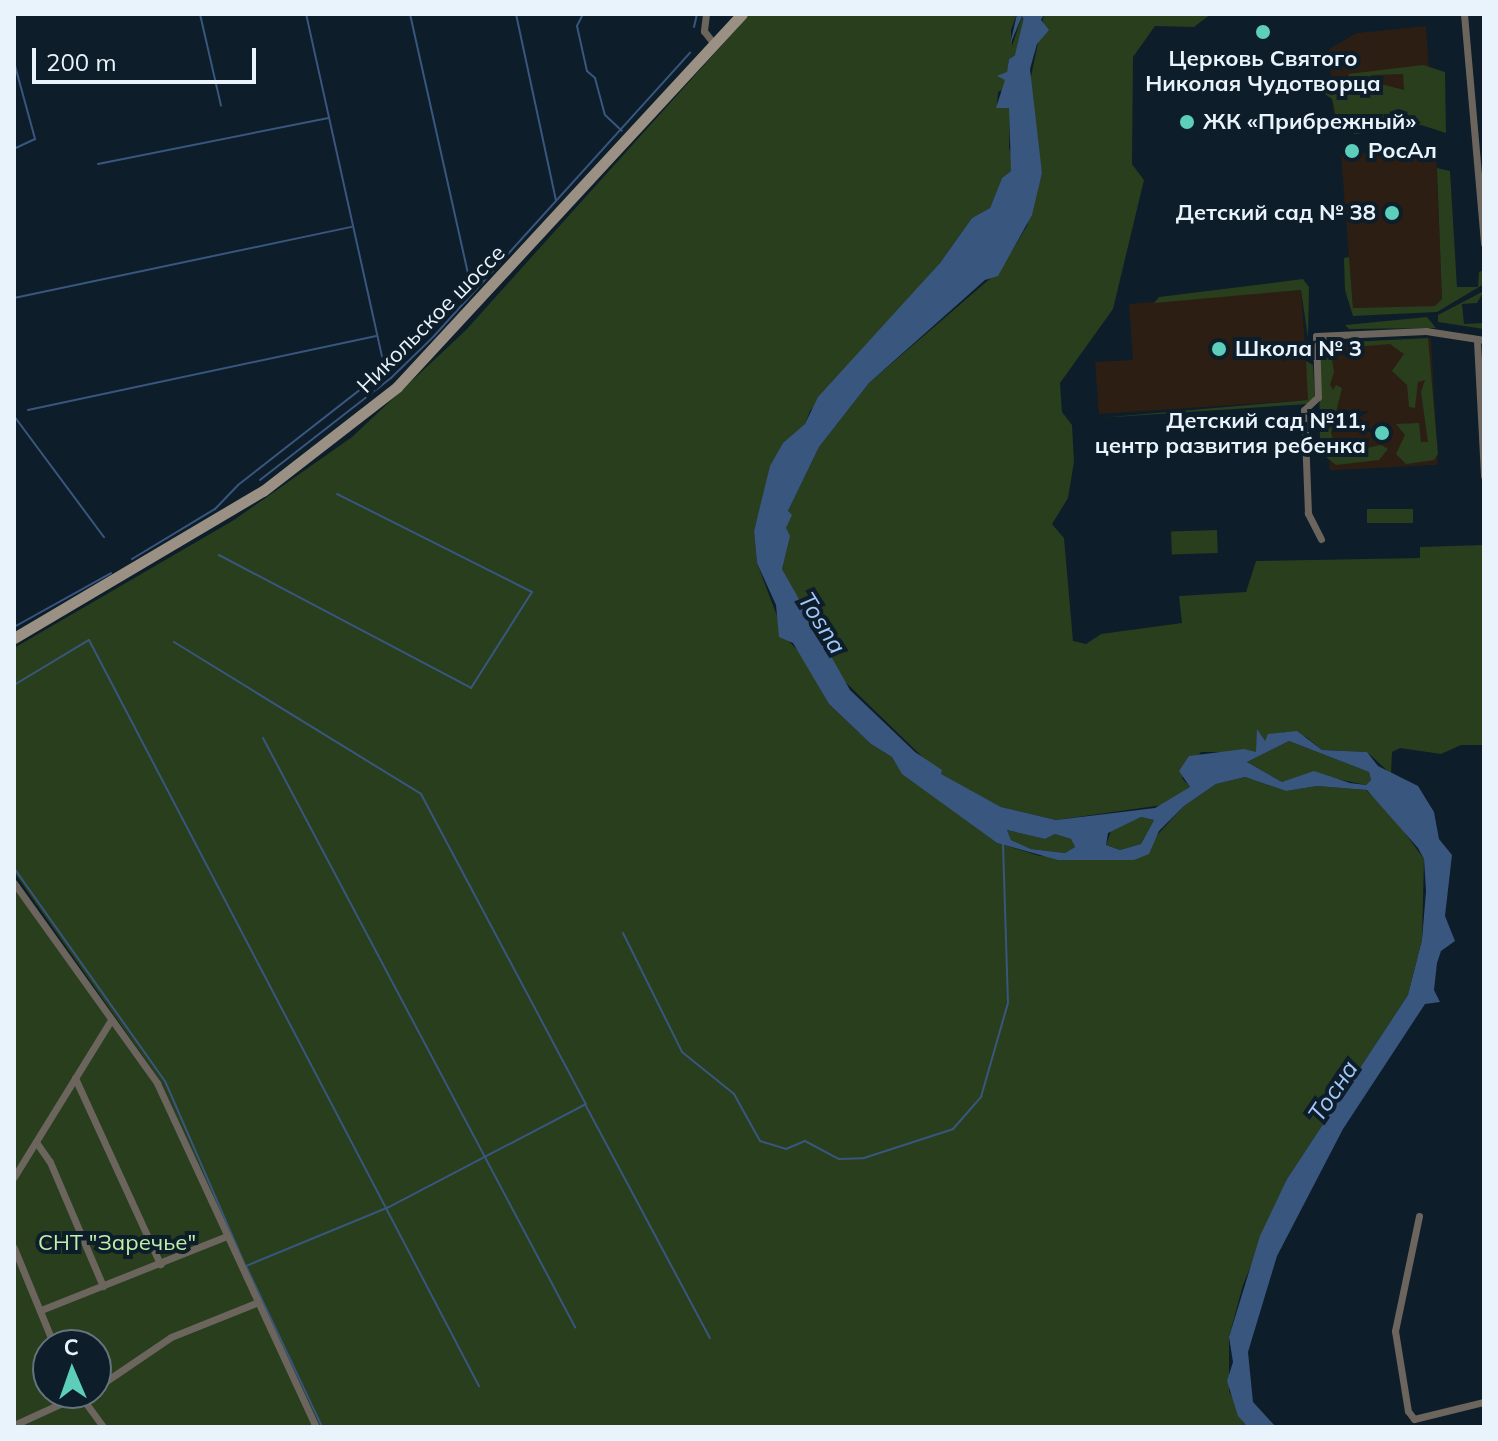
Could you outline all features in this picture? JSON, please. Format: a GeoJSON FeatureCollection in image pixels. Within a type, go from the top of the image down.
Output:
{"type":"FeatureCollection","features":[{"type":"Feature","properties":{"kind":"main road","name":"Никольское шоссе"},"geometry":{"type":"LineString","coordinates":[[14,638],[263,491],[355,423],[436,348],[742,14]]}},
{"type":"Feature","properties":{"kind":"street"},"geometry":{"type":"LineString","coordinates":[[706,14],[704,31],[714,44]]}},
{"type":"Feature","properties":{"kind":"street"},"geometry":{"type":"LineString","coordinates":[[1464,14],[1484,243]]}},
{"type":"Feature","properties":{"kind":"street"},"geometry":{"type":"LineString","coordinates":[[1321,539],[1308,513],[1304,418],[1304,410],[1318,397],[1316,336],[1426,331],[1481,340],[1484,476]]}},
{"type":"Feature","properties":{"kind":"street"},"geometry":{"type":"LineString","coordinates":[[14,883],[157,1083],[256,1303],[316,1427]]}},
{"type":"Feature","properties":{"kind":"street"},"geometry":{"type":"LineString","coordinates":[[14,1177],[111,1020]]}},
{"type":"Feature","properties":{"kind":"street"},"geometry":{"type":"LineString","coordinates":[[75,1078],[160,1264]]}},
{"type":"Feature","properties":{"kind":"street"},"geometry":{"type":"LineString","coordinates":[[36,1142],[50,1162],[103,1286]]}},
{"type":"Feature","properties":{"kind":"street"},"geometry":{"type":"LineString","coordinates":[[1419,1216],[1395,1331],[1399,1374],[1414,1419],[1484,1402]]}},
{"type":"Feature","properties":{"kind":"street"},"geometry":{"type":"LineString","coordinates":[[41,1310],[227,1236]]}},
{"type":"Feature","properties":{"kind":"street"},"geometry":{"type":"LineString","coordinates":[[14,1248],[48,1329]]}},
{"type":"Feature","properties":{"kind":"street"},"geometry":{"type":"LineString","coordinates":[[112,1377],[171,1337],[256,1303]]}},
{"type":"Feature","properties":{"kind":"street"},"geometry":{"type":"LineString","coordinates":[[14,1425],[47,1409]]}},
{"type":"Feature","properties":{"kind":"street"},"geometry":{"type":"LineString","coordinates":[[89,1409],[103,1427]]}},
{"type":"Feature","properties":{"kind":"shaded area"},"geometry":{"type":"Polygon","coordinates":[[[1426,26],[1432,115],[1334,121],[1329,49],[1357,33],[1426,26]]]}},
{"type":"Feature","properties":{"kind":"shaded area","name":"Детский сад № 38"},"geometry":{"type":"Polygon","coordinates":[[[1436,146],[1442,299],[1435,306],[1353,308],[1341,155],[1436,146]]]}},
{"type":"Feature","properties":{"kind":"shaded area","name":"Школа № 3"},"geometry":{"type":"Polygon","coordinates":[[[1301,290],[1309,400],[1099,414],[1095,362],[1133,360],[1129,304],[1301,290]]]}},
{"type":"Feature","properties":{"kind":"shaded area","name":"Детский сад №11, центр развития ребенка"},"geometry":{"type":"Polygon","coordinates":[[[1431,338],[1438,465],[1330,470],[1323,344],[1431,338]]]}},
{"type":"Feature","properties":{"kind":"green space"},"geometry":{"type":"Polygon","coordinates":[[[750,14],[1017,14],[1011,30],[1012,46],[1022,16],[1027,32],[1030,29],[1026,47],[1009,59],[1005,89],[998,92],[997,105],[1010,108],[1009,149],[1014,156],[1011,171],[1002,178],[990,208],[972,218],[940,263],[810,411],[805,424],[771,466],[754,531],[757,563],[785,637],[800,653],[829,704],[871,744],[892,757],[903,774],[997,843],[1040,856],[1134,860],[1184,806],[1216,784],[1245,777],[1286,791],[1317,786],[1366,790],[1388,810],[1424,859],[1422,940],[1408,995],[1287,1179],[1243,1285],[1229,1337],[1229,1391],[1248,1427],[320,1427],[160,1081],[14,872],[14,648],[234,520],[352,437],[466,330],[750,14]]]}},
{"type":"Feature","properties":{"kind":"green space"},"geometry":{"type":"Polygon","coordinates":[[[1044,14],[1211,14],[1194,27],[1155,26],[1133,57],[1132,164],[1144,180],[1113,309],[1060,383],[1062,412],[1072,425],[1074,462],[1068,498],[1052,524],[1064,538],[1073,641],[1086,644],[1101,634],[1182,623],[1179,596],[1246,592],[1256,561],[1420,558],[1420,547],[1484,545],[1484,745],[1461,745],[1441,754],[1400,748],[1392,752],[1391,774],[1367,752],[1322,750],[1306,737],[1284,732],[1264,742],[1257,731],[1257,752],[1201,752],[1182,778],[1190,787],[1163,805],[1056,820],[1001,807],[940,774],[837,674],[782,569],[788,511],[819,447],[869,383],[1000,270],[1027,226],[1042,173],[1029,86],[1044,14]]]}},
{"type":"Feature","properties":{"kind":"green space"},"geometry":{"type":"Polygon","coordinates":[[[1423,65],[1445,72],[1446,133],[1421,125],[1355,134],[1338,125],[1332,99],[1325,94],[1330,85],[1358,88],[1373,82],[1404,90],[1403,74],[1373,75],[1354,84],[1348,74],[1423,65]]]}},
{"type":"Feature","properties":{"kind":"green space"},"geometry":{"type":"Polygon","coordinates":[[[1437,168],[1450,171],[1457,287],[1478,287],[1479,272],[1484,270],[1484,284],[1437,312],[1353,316],[1345,290],[1344,258],[1349,257],[1353,308],[1435,306],[1442,299],[1437,168]]]}},
{"type":"Feature","properties":{"kind":"green space"},"geometry":{"type":"Polygon","coordinates":[[[1303,279],[1309,287],[1308,338],[1301,290],[1154,303],[1159,297],[1303,279]]]}},
{"type":"Feature","properties":{"kind":"green space"},"geometry":{"type":"Polygon","coordinates":[[[1484,291],[1477,303],[1462,304],[1464,324],[1484,323],[1484,329],[1438,322],[1438,315],[1484,291]]]}},
{"type":"Feature","properties":{"kind":"green space"},"geometry":{"type":"Polygon","coordinates":[[[1427,317],[1436,328],[1349,329],[1345,325],[1427,317]]]}},
{"type":"Feature","properties":{"kind":"green space"},"geometry":{"type":"Polygon","coordinates":[[[1428,338],[1438,454],[1434,460],[1406,464],[1396,454],[1405,435],[1396,424],[1419,423],[1421,442],[1428,442],[1421,392],[1425,380],[1418,382],[1415,408],[1409,407],[1407,385],[1392,371],[1404,354],[1390,344],[1354,347],[1349,342],[1428,338]]]}},
{"type":"Feature","properties":{"kind":"green space"},"geometry":{"type":"Polygon","coordinates":[[[1319,341],[1329,341],[1334,372],[1330,385],[1333,390],[1336,385],[1342,388],[1331,432],[1334,445],[1347,452],[1381,445],[1388,449],[1379,460],[1336,465],[1320,452],[1319,341]]]}},
{"type":"Feature","properties":{"kind":"green space"},"geometry":{"type":"Polygon","coordinates":[[[1306,361],[1313,365],[1315,399],[1308,404],[1099,418],[1308,400],[1306,361]]]}},
{"type":"Feature","properties":{"kind":"green space"},"geometry":{"type":"Polygon","coordinates":[[[1367,509],[1413,509],[1413,523],[1367,523],[1367,509]]]}},
{"type":"Feature","properties":{"kind":"green space"},"geometry":{"type":"Polygon","coordinates":[[[1217,530],[1218,553],[1172,555],[1171,532],[1217,530]]]}},
{"type":"Feature","properties":{"kind":"green space"},"geometry":{"type":"Polygon","coordinates":[[[1289,741],[1369,772],[1371,780],[1366,785],[1318,775],[1282,782],[1247,762],[1289,741]]]}},
{"type":"Feature","properties":{"kind":"green space"},"geometry":{"type":"Polygon","coordinates":[[[1141,817],[1154,820],[1141,844],[1120,850],[1106,845],[1111,831],[1141,817]]]}},
{"type":"Feature","properties":{"kind":"green space"},"geometry":{"type":"Polygon","coordinates":[[[1007,830],[1045,839],[1055,834],[1071,839],[1075,847],[1065,853],[1031,849],[1011,840],[1007,830]]]}},
{"type":"Feature","properties":{"kind":"green space","name":"СНТ \"Заречье\""},"geometry":{"type":"Polygon","coordinates":[[[14,883],[157,1083],[316,1427],[14,1427],[14,883]]]}},
{"type":"Feature","properties":{"kind":"water"},"geometry":{"type":"Polygon","coordinates":[[[1017,14],[1044,14],[1041,20],[1049,30],[1037,44],[1030,69],[1042,173],[1032,215],[998,276],[985,280],[869,383],[819,447],[788,511],[792,515],[786,528],[790,536],[782,569],[850,690],[915,752],[942,770],[941,774],[1001,807],[1056,820],[1155,808],[1190,787],[1179,771],[1189,756],[1244,749],[1256,752],[1257,729],[1265,741],[1268,734],[1297,731],[1322,750],[1367,752],[1378,766],[1418,786],[1434,812],[1439,839],[1452,855],[1445,916],[1455,941],[1441,951],[1437,963],[1434,990],[1440,1002],[1425,1004],[1343,1129],[1277,1256],[1248,1352],[1253,1402],[1276,1427],[1248,1427],[1238,1416],[1227,1381],[1233,1362],[1229,1337],[1260,1236],[1287,1179],[1408,995],[1422,940],[1426,891],[1424,859],[1418,848],[1367,790],[1317,786],[1286,791],[1245,777],[1216,784],[1184,806],[1159,831],[1149,854],[1134,860],[1058,860],[997,843],[902,774],[892,757],[871,744],[829,704],[793,643],[779,637],[776,605],[757,563],[754,531],[770,466],[783,443],[805,424],[818,397],[940,263],[972,218],[990,208],[1002,178],[1011,171],[1009,108],[996,108],[1005,80],[997,76],[1007,72],[1009,59],[1026,48],[1031,36],[1022,16],[1010,45],[1017,14]],[[1289,741],[1247,762],[1282,782],[1314,771],[1350,783],[1366,785],[1371,780],[1369,772],[1289,741]],[[1141,817],[1108,833],[1106,845],[1120,850],[1141,844],[1154,820],[1141,817]],[[1007,830],[1011,840],[1031,849],[1065,853],[1075,847],[1071,839],[1055,834],[1045,839],[1007,830]]]}},
{"type":"Feature","properties":{"kind":"waterway"},"geometry":{"type":"LineString","coordinates":[[200,14],[221,106]]}},
{"type":"Feature","properties":{"kind":"waterway"},"geometry":{"type":"LineString","coordinates":[[132,559],[215,509],[238,485],[385,370],[306,14]]}},
{"type":"Feature","properties":{"kind":"waterway"},"geometry":{"type":"LineString","coordinates":[[410,14],[472,291]]}},
{"type":"Feature","properties":{"kind":"waterway"},"geometry":{"type":"LineString","coordinates":[[516,14],[556,201]]}},
{"type":"Feature","properties":{"kind":"waterway"},"geometry":{"type":"LineString","coordinates":[[583,14],[577,26],[587,71],[595,78],[605,115],[622,131]]}},
{"type":"Feature","properties":{"kind":"waterway"},"geometry":{"type":"LineString","coordinates":[[694,27],[697,14]]}},
{"type":"Feature","properties":{"kind":"waterway","name":"Tosna"},"geometry":{"type":"LineString","coordinates":[[1020,64],[1032,14]]}},
{"type":"Feature","properties":{"kind":"waterway"},"geometry":{"type":"LineString","coordinates":[[260,480],[391,378],[434,336],[690,53]]}},
{"type":"Feature","properties":{"kind":"waterway"},"geometry":{"type":"LineString","coordinates":[[14,62],[35,139],[14,149]]}},
{"type":"Feature","properties":{"kind":"waterway"},"geometry":{"type":"LineString","coordinates":[[98,164],[328,118]]}},
{"type":"Feature","properties":{"kind":"waterway"},"geometry":{"type":"LineString","coordinates":[[14,298],[352,227]]}},
{"type":"Feature","properties":{"kind":"waterway"},"geometry":{"type":"LineString","coordinates":[[28,410],[376,336]]}},
{"type":"Feature","properties":{"kind":"waterway"},"geometry":{"type":"LineString","coordinates":[[14,416],[104,537]]}},
{"type":"Feature","properties":{"kind":"waterway"},"geometry":{"type":"LineString","coordinates":[[219,555],[471,688],[532,592],[337,494]]}},
{"type":"Feature","properties":{"kind":"waterway"},"geometry":{"type":"LineString","coordinates":[[14,627],[111,573]]}},
{"type":"Feature","properties":{"kind":"waterway"},"geometry":{"type":"LineString","coordinates":[[14,685],[89,640],[479,1386]]}},
{"type":"Feature","properties":{"kind":"waterway"},"geometry":{"type":"LineString","coordinates":[[174,642],[421,794],[586,1104],[389,1207],[246,1266],[322,1427]]}},
{"type":"Feature","properties":{"kind":"waterway"},"geometry":{"type":"LineString","coordinates":[[263,738],[575,1327]]}},
{"type":"Feature","properties":{"kind":"waterway"},"geometry":{"type":"LineString","coordinates":[[623,933],[682,1052],[734,1094],[760,1141],[786,1149],[805,1141],[839,1159],[864,1158],[953,1129],[981,1097],[1008,1003],[1003,844]]}},
{"type":"Feature","properties":{"kind":"waterway"},"geometry":{"type":"LineString","coordinates":[[14,868],[165,1081],[245,1265]]}},
{"type":"Feature","properties":{"kind":"waterway"},"geometry":{"type":"LineString","coordinates":[[586,1106],[710,1338]]}},
{"type":"Feature","properties":{"kind":"place","name":"Церковь Святого Николая Чудотворца"},"geometry":{"type":"Point","coordinates":[1263,32]}},
{"type":"Feature","properties":{"kind":"place","name":"ЖК «Прибрежный»"},"geometry":{"type":"Point","coordinates":[1187,122]}},
{"type":"Feature","properties":{"kind":"place","name":"РосАл"},"geometry":{"type":"Point","coordinates":[1352,151]}},
{"type":"Feature","properties":{"kind":"place","name":"Детский сад № 38"},"geometry":{"type":"Point","coordinates":[1392,213]}},
{"type":"Feature","properties":{"kind":"place","name":"Школа № 3"},"geometry":{"type":"Point","coordinates":[1219,349]}},
{"type":"Feature","properties":{"kind":"place","name":"Детский сад №11, центр развития ребенка"},"geometry":{"type":"Point","coordinates":[1382,433]}},
{"type":"Feature","properties":{"kind":"water label","name":"Тосна"},"geometry":{"type":"Point","coordinates":[1333,1091]}}]}
